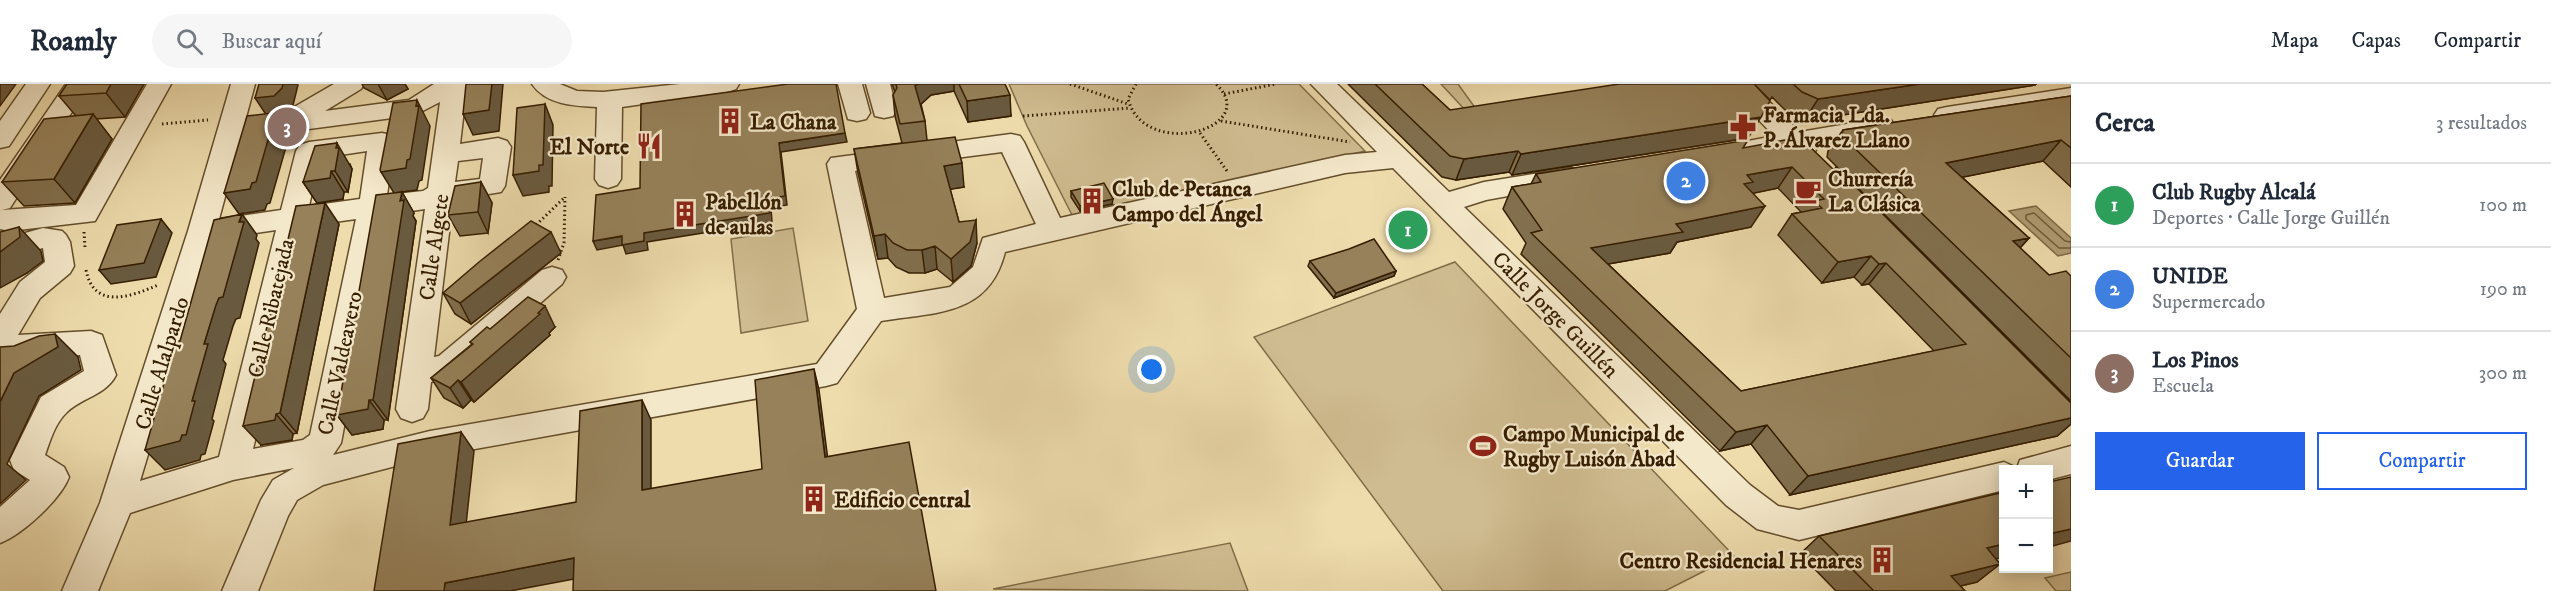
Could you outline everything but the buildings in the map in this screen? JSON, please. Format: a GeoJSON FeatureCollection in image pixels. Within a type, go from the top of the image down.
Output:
{"type":"FeatureCollection","features":[{"type":"Feature","properties":{"kind":"street"},"geometry":{"type":"LineString","coordinates":[[0,140],[38,84]]}},
{"type":"Feature","properties":{"kind":"street"},"geometry":{"type":"LineString","coordinates":[[0,201],[78,84]]}},
{"type":"Feature","properties":{"kind":"street"},"geometry":{"type":"LineString","coordinates":[[0,219],[10,221],[85,214],[159,84]]}},
{"type":"Feature","properties":{"kind":"street","name":"Calle Alalpardo"},"geometry":{"type":"LineString","coordinates":[[80,591],[117,503],[202,231],[224,125],[243,84]]}},
{"type":"Feature","properties":{"kind":"street"},"geometry":{"type":"LineString","coordinates":[[298,116],[352,84]]}},
{"type":"Feature","properties":{"kind":"street","name":"Calle Algete"},"geometry":{"type":"LineString","coordinates":[[224,125],[415,107],[453,84]]}},
{"type":"Feature","properties":{"kind":"street","name":"Calle Algete"},"geometry":{"type":"LineString","coordinates":[[412,409],[446,154],[453,84]]}},
{"type":"Feature","properties":{"kind":"street"},"geometry":{"type":"LineString","coordinates":[[544,84],[561,96],[727,84]]}},
{"type":"Feature","properties":{"kind":"street"},"geometry":{"type":"LineString","coordinates":[[850,84],[857,113]]}},
{"type":"Feature","properties":{"kind":"street"},"geometry":{"type":"LineString","coordinates":[[878,84],[884,110]]}},
{"type":"Feature","properties":{"kind":"street","name":"Calle Jorge Guillén"},"geometry":{"type":"LineString","coordinates":[[1323,84],[1445,202],[1738,495],[1769,519],[1799,525],[1999,477]]}},
{"type":"Feature","properties":{"kind":"street"},"geometry":{"type":"LineString","coordinates":[[1737,84],[1821,169]]}},
{"type":"Feature","properties":{"kind":"street"},"geometry":{"type":"LineString","coordinates":[[1727,152],[1916,120],[2062,91]]}},
{"type":"Feature","properties":{"kind":"street"},"geometry":{"type":"LineString","coordinates":[[596,95],[608,179]]}},
{"type":"Feature","properties":{"kind":"street"},"geometry":{"type":"LineString","coordinates":[[47,133],[134,127]]}},
{"type":"Feature","properties":{"kind":"street","name":"Calle Valdeavero"},"geometry":{"type":"LineString","coordinates":[[117,503],[232,466],[310,452],[325,443],[372,207],[382,141],[309,151]]}},
{"type":"Feature","properties":{"kind":"street"},"geometry":{"type":"LineString","coordinates":[[872,312],[840,164],[1011,142],[1052,230]]}},
{"type":"Feature","properties":{"kind":"street"},"geometry":{"type":"LineString","coordinates":[[202,231],[429,199],[440,193],[492,186],[498,147],[446,154]]}},
{"type":"Feature","properties":{"kind":"street","name":"Calle Ribatejada"},"geometry":{"type":"LineString","coordinates":[[232,466],[309,151]]}},
{"type":"Feature","properties":{"kind":"street"},"geometry":{"type":"LineString","coordinates":[[240,591],[273,510],[285,490],[315,473],[430,444],[825,374],[872,312],[958,297],[986,272],[993,245],[1345,164],[1399,159]]}},
{"type":"Feature","properties":{"kind":"street"},"geometry":{"type":"LineString","coordinates":[[1445,202],[1484,190],[1600,172]]}},
{"type":"Feature","properties":{"kind":"street"},"geometry":{"type":"LineString","coordinates":[[0,250],[43,237],[52,238],[56,242],[60,266],[30,290],[0,341],[24,348],[91,343],[101,375],[92,384],[56,402],[50,410],[26,460],[52,477],[50,483],[0,528]]}},
{"type":"Feature","properties":{"kind":"street"},"geometry":{"type":"LineString","coordinates":[[416,372],[447,367],[552,277]]}},
{"type":"Feature","properties":{"kind":"street"},"geometry":{"type":"LineString","coordinates":[[2052,465],[2071,460]]}},
{"type":"Feature","properties":{"kind":"path"},"geometry":{"type":"LineString","coordinates":[[1070,84],[1130,106]]}},
{"type":"Feature","properties":{"kind":"path"},"geometry":{"type":"LineString","coordinates":[[1136,84],[1131,90],[1130,106],[1138,120],[1150,128],[1166,133],[1200,133],[1221,121],[1228,109],[1224,94],[1215,84]]}},
{"type":"Feature","properties":{"kind":"path"},"geometry":{"type":"LineString","coordinates":[[1224,94],[1275,84]]}},
{"type":"Feature","properties":{"kind":"path"},"geometry":{"type":"LineString","coordinates":[[1023,116],[1130,106]]}},
{"type":"Feature","properties":{"kind":"path"},"geometry":{"type":"LineString","coordinates":[[1221,121],[1357,143],[1345,146]]}},
{"type":"Feature","properties":{"kind":"path"},"geometry":{"type":"LineString","coordinates":[[161,124],[224,125]]}},
{"type":"Feature","properties":{"kind":"path"},"geometry":{"type":"LineString","coordinates":[[1200,133],[1228,173]]}},
{"type":"Feature","properties":{"kind":"path"},"geometry":{"type":"LineString","coordinates":[[526,235],[565,197],[564,243],[552,277]]}},
{"type":"Feature","properties":{"kind":"shaded area"},"geometry":{"type":"Polygon","coordinates":[[[1009,84],[1299,84],[1365,151],[1074,219],[1027,126],[1009,84]]]}},
{"type":"Feature","properties":{"kind":"shaded area"},"geometry":{"type":"Polygon","coordinates":[[[1441,84],[1458,84],[1476,109],[1466,111],[1441,84]]]}},
{"type":"Feature","properties":{"kind":"shaded area"},"geometry":{"type":"Polygon","coordinates":[[[793,228],[808,321],[741,333],[731,239],[793,228]]]}},
{"type":"Feature","properties":{"kind":"shaded area","name":"Campo Municipal de Rugby Luisón Abad"},"geometry":{"type":"Polygon","coordinates":[[[1455,262],[1734,556],[1665,591],[1443,591],[1254,337],[1455,262]]]}},
{"type":"Feature","properties":{"kind":"shaded area"},"geometry":{"type":"Polygon","coordinates":[[[1230,543],[1248,591],[993,589],[1230,543]]]}},
{"type":"Feature","properties":{"kind":"shaded area"},"geometry":{"type":"Polygon","coordinates":[[[2071,572],[2071,591],[2056,591],[2045,578],[2071,572]]]}},
{"type":"Feature","properties":{"kind":"water"},"geometry":{"type":"Polygon","coordinates":[[[2036,206],[2071,238],[2071,253],[2058,256],[2009,211],[2036,206]]]}},
{"type":"Feature","properties":{"kind":"place","name":"La Chana"},"geometry":{"type":"Point","coordinates":[730,121]}},
{"type":"Feature","properties":{"kind":"place","name":"Los Pinos"},"geometry":{"type":"Point","coordinates":[287,127]}},
{"type":"Feature","properties":{"kind":"place","name":"Farmacia Lda. P. Álvarez Llano"},"geometry":{"type":"Point","coordinates":[1743,127]}},
{"type":"Feature","properties":{"kind":"place","name":"El Norte"},"geometry":{"type":"Point","coordinates":[649,146]}},
{"type":"Feature","properties":{"kind":"place","name":"UNIDE"},"geometry":{"type":"Point","coordinates":[1686,181]}},
{"type":"Feature","properties":{"kind":"place","name":"Churrería La Clásica"},"geometry":{"type":"Point","coordinates":[1808,191]}},
{"type":"Feature","properties":{"kind":"place","name":"Club de Petanca Campo del Ángel"},"geometry":{"type":"Point","coordinates":[1092,201]}},
{"type":"Feature","properties":{"kind":"place","name":"Pabellón de aulas"},"geometry":{"type":"Point","coordinates":[685,214]}},
{"type":"Feature","properties":{"kind":"place","name":"Club Rugby Alcalá"},"geometry":{"type":"Point","coordinates":[1408,230]}},
{"type":"Feature","properties":{"kind":"place","name":"Campo Municipal de Rugby Luisón Abad"},"geometry":{"type":"Point","coordinates":[1483,446]}},
{"type":"Feature","properties":{"kind":"place","name":"Edificio central"},"geometry":{"type":"Point","coordinates":[814,499]}},
{"type":"Feature","properties":{"kind":"place","name":"Centro Residencial Henares"},"geometry":{"type":"Point","coordinates":[1882,560]}}]}
